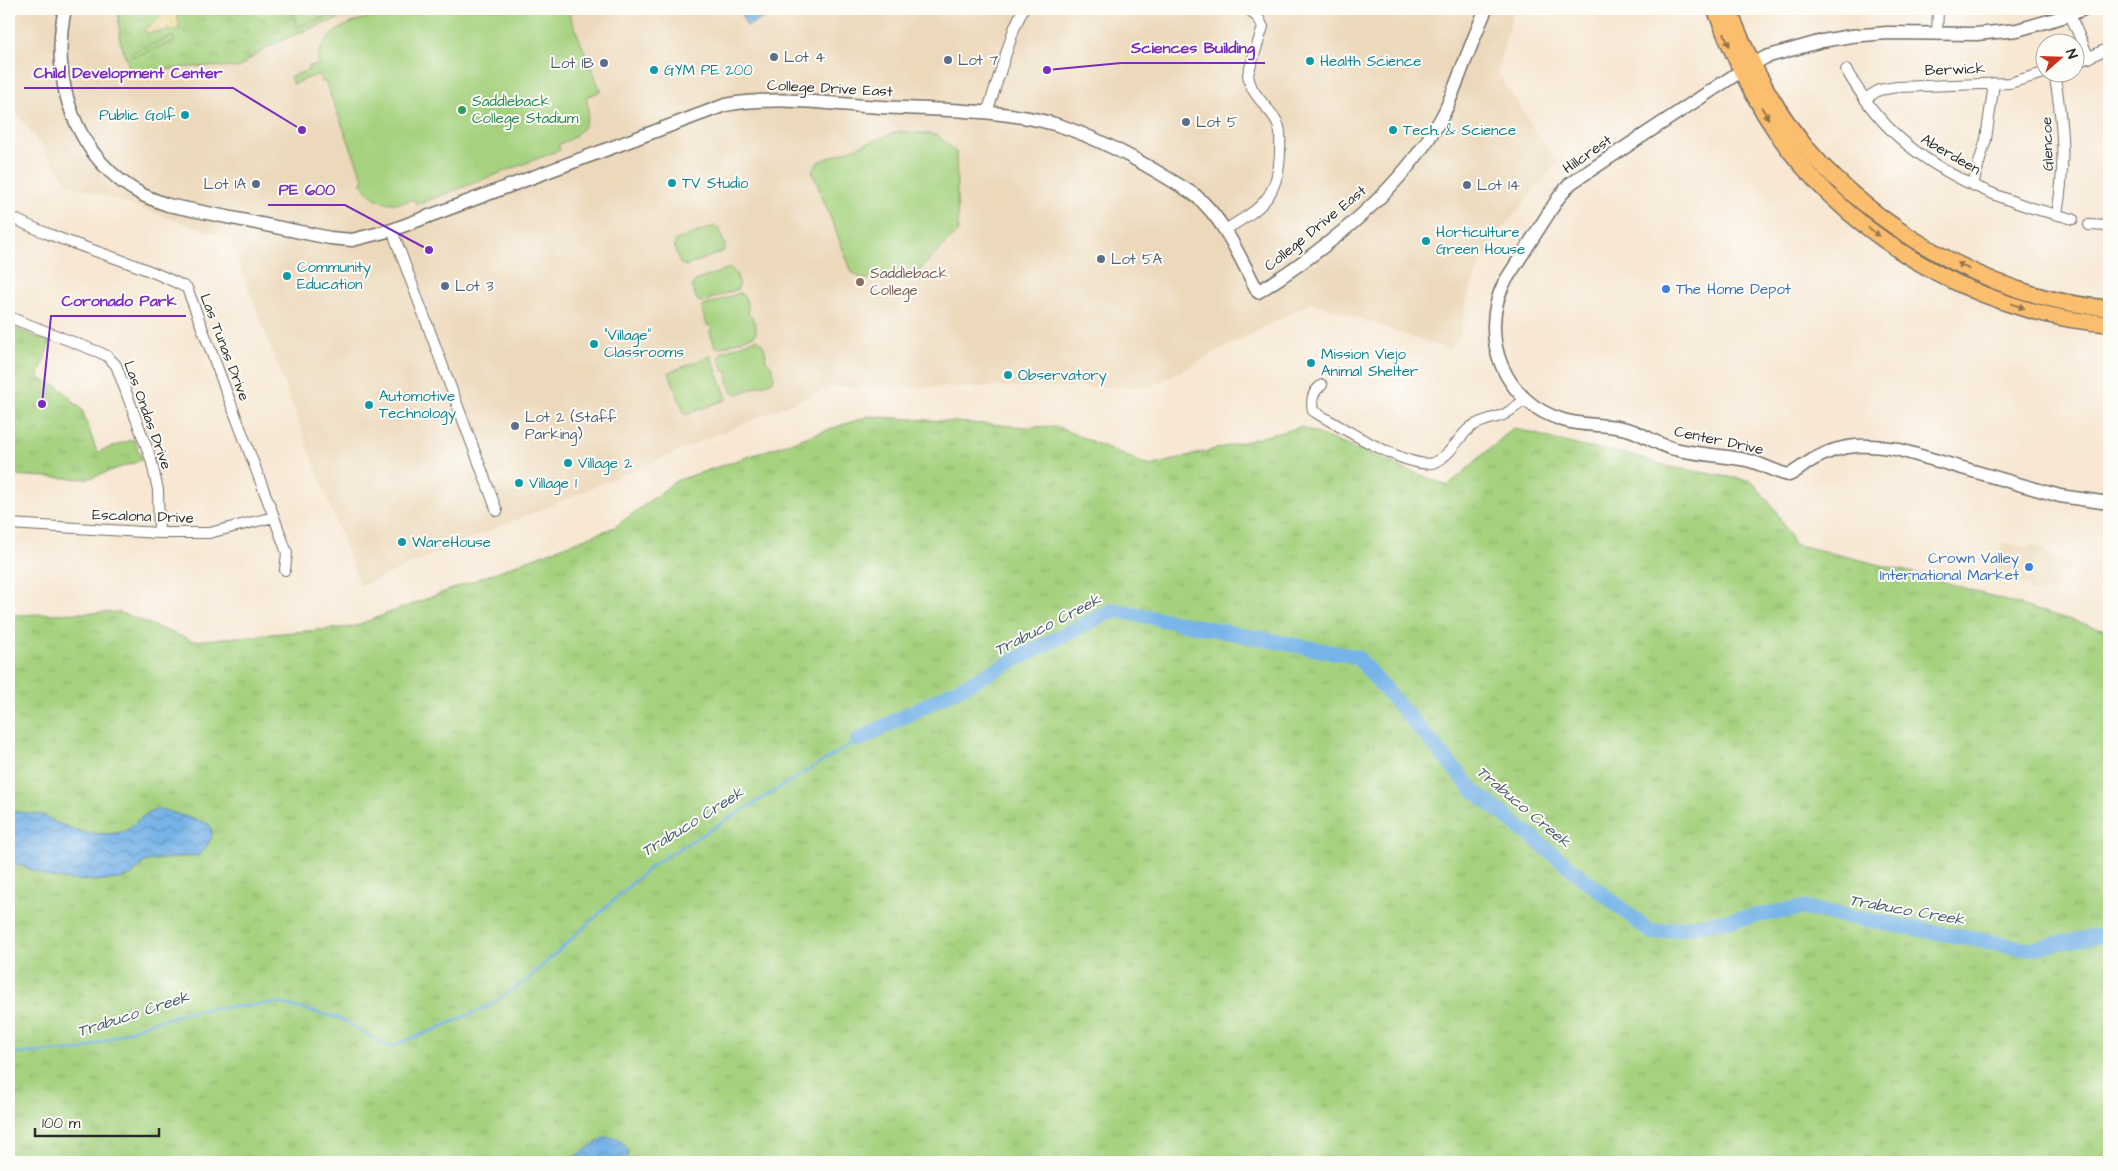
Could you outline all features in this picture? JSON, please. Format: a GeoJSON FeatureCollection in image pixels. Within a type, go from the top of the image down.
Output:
{"type":"FeatureCollection","features":[{"type":"Feature","properties":{"kind":"main road"},"geometry":{"type":"LineString","coordinates":[[1714,9],[1747,67],[1821,164],[1882,217],[1932,250],[1977,273],[2039,296],[2088,306],[2109,308]]}},
{"type":"Feature","properties":{"kind":"main road"},"geometry":{"type":"LineString","coordinates":[[1730,9],[1747,67],[1766,116],[1804,168],[1830,196],[1870,230],[1923,266],[1971,290],[2036,312],[2109,324]]}},
{"type":"Feature","properties":{"kind":"street","name":"College Drive East"},"geometry":{"type":"LineString","coordinates":[[66,9],[62,23],[60,63],[62,84],[78,129],[94,154],[121,181],[143,195],[168,206],[330,238],[352,240],[392,230],[725,105],[768,100],[988,113],[1040,120],[1064,126],[1101,142],[1195,195],[1204,202],[1225,230],[1258,292],[1293,270],[1343,230],[1373,204],[1399,177],[1441,118],[1486,9]]}},
{"type":"Feature","properties":{"kind":"street"},"geometry":{"type":"LineString","coordinates":[[988,113],[1014,29],[1023,9]]}},
{"type":"Feature","properties":{"kind":"street"},"geometry":{"type":"LineString","coordinates":[[1225,230],[1255,212],[1267,199],[1277,179],[1279,168],[1279,126],[1256,95],[1249,82],[1248,74],[1263,27],[1260,19],[1249,9]]}},
{"type":"Feature","properties":{"kind":"street"},"geometry":{"type":"LineString","coordinates":[[1937,33],[1938,9]]}},
{"type":"Feature","properties":{"kind":"street","name":"Hillcrest"},"geometry":{"type":"LineString","coordinates":[[1526,400],[1508,381],[1494,347],[1494,313],[1497,297],[1559,197],[1571,183],[1747,67],[1785,51],[1822,41],[1851,36],[1887,33],[1976,34],[2017,30],[2070,15],[2084,9]]}},
{"type":"Feature","properties":{"kind":"street"},"geometry":{"type":"LineString","coordinates":[[2070,15],[2089,58]]}},
{"type":"Feature","properties":{"kind":"street"},"geometry":{"type":"LineString","coordinates":[[2086,59],[2109,48]]}},
{"type":"Feature","properties":{"kind":"street","name":"Aberdeen"},"geometry":{"type":"LineString","coordinates":[[1846,70],[1878,117],[1908,146],[1948,172],[1973,184],[2010,200],[2073,219]]}},
{"type":"Feature","properties":{"kind":"street","name":"Berwick"},"geometry":{"type":"LineString","coordinates":[[1865,99],[1879,90],[1897,87],[2010,83],[2036,75]]}},
{"type":"Feature","properties":{"kind":"street","name":"Glencoe"},"geometry":{"type":"LineString","coordinates":[[2056,82],[2063,128],[2064,158],[2063,182],[2058,214]]}},
{"type":"Feature","properties":{"kind":"street"},"geometry":{"type":"LineString","coordinates":[[1973,184],[1986,139],[1994,83]]}},
{"type":"Feature","properties":{"kind":"street","name":"Las Tunas Drive"},"geometry":{"type":"LineString","coordinates":[[9,216],[32,229],[160,274],[187,288],[274,516],[286,553],[285,570]]}},
{"type":"Feature","properties":{"kind":"street"},"geometry":{"type":"LineString","coordinates":[[2089,224],[2109,226]]}},
{"type":"Feature","properties":{"kind":"street"},"geometry":{"type":"LineString","coordinates":[[392,230],[497,511]]}},
{"type":"Feature","properties":{"kind":"street","name":"Las Ondas Drive"},"geometry":{"type":"LineString","coordinates":[[9,317],[101,352],[116,365],[151,459],[158,490],[159,533]]}},
{"type":"Feature","properties":{"kind":"street"},"geometry":{"type":"LineString","coordinates":[[1322,385],[1317,389],[1311,400],[1313,411],[1403,460],[1423,464],[1433,463],[1445,456],[1471,427],[1504,414],[1526,400]]}},
{"type":"Feature","properties":{"kind":"street","name":"Center Drive"},"geometry":{"type":"LineString","coordinates":[[1526,400],[1540,411],[1563,420],[1613,425],[1632,430],[1675,450],[1744,459],[1789,475],[1828,451],[1847,446],[1869,445],[1896,449],[2060,496],[2109,503]]}},
{"type":"Feature","properties":{"kind":"street","name":"Escalona Drive"},"geometry":{"type":"LineString","coordinates":[[9,524],[159,533],[208,533],[274,516]]}},
{"type":"Feature","properties":{"kind":"shaded area","name":"Saddleback College"},"geometry":{"type":"Polygon","coordinates":[[[9,9],[1514,9],[1497,72],[1557,163],[1501,230],[1480,265],[1467,299],[1461,335],[1449,350],[1312,302],[1150,387],[830,387],[360,586],[230,239],[69,184],[9,102],[9,9]]]}},
{"type":"Feature","properties":{"kind":"shaded area","name":"Crown Valley International Market"},"geometry":{"type":"Polygon","coordinates":[[[2002,542],[2024,547],[2034,544],[2043,549],[2045,554],[2065,559],[2065,561],[2071,563],[2069,571],[2063,570],[2056,594],[2043,590],[2041,594],[2028,591],[2029,586],[1993,576],[2002,542]]]}},
{"type":"Feature","properties":{"kind":"green space"},"geometry":{"type":"Polygon","coordinates":[[[118,9],[366,9],[283,40],[252,57],[239,68],[186,67],[132,77],[120,40],[118,9]]]}},
{"type":"Feature","properties":{"kind":"green space"},"geometry":{"type":"Polygon","coordinates":[[[291,9],[345,9],[298,27],[291,9]]]}},
{"type":"Feature","properties":{"kind":"green space","name":"Saddleback College Stadium"},"geometry":{"type":"Polygon","coordinates":[[[393,9],[567,9],[601,91],[586,97],[588,114],[583,127],[573,137],[558,145],[560,150],[416,205],[414,199],[391,203],[377,199],[371,195],[361,182],[364,181],[325,81],[322,82],[319,74],[293,84],[290,77],[309,70],[308,66],[318,65],[320,52],[325,41],[344,26],[393,9]]]}},
{"type":"Feature","properties":{"kind":"green space"},"geometry":{"type":"Polygon","coordinates":[[[173,36],[175,41],[133,57],[132,52],[173,36]]]}},
{"type":"Feature","properties":{"kind":"green space"},"geometry":{"type":"Polygon","coordinates":[[[899,131],[937,135],[956,152],[958,231],[911,279],[862,279],[852,272],[812,171],[818,162],[899,131]]]}},
{"type":"Feature","properties":{"kind":"green space"},"geometry":{"type":"Polygon","coordinates":[[[715,226],[719,228],[725,246],[724,251],[685,266],[680,263],[674,246],[676,240],[715,226]]]}},
{"type":"Feature","properties":{"kind":"green space"},"geometry":{"type":"Polygon","coordinates":[[[730,268],[737,277],[738,289],[702,302],[697,300],[692,287],[695,281],[730,268]]]}},
{"type":"Feature","properties":{"kind":"green space"},"geometry":{"type":"Polygon","coordinates":[[[740,293],[747,302],[748,314],[755,323],[755,335],[720,348],[715,346],[710,332],[712,327],[707,325],[702,311],[704,306],[740,293]]]}},
{"type":"Feature","properties":{"kind":"green space"},"geometry":{"type":"Polygon","coordinates":[[[11,327],[50,342],[38,378],[59,387],[82,410],[97,452],[134,439],[142,460],[87,479],[9,475],[9,395],[11,391],[9,390],[9,328],[11,327]]]}},
{"type":"Feature","properties":{"kind":"green space"},"geometry":{"type":"Polygon","coordinates":[[[757,339],[763,345],[766,354],[765,360],[774,375],[773,381],[737,394],[732,392],[727,378],[729,373],[724,371],[719,357],[722,352],[757,339]]]}},
{"type":"Feature","properties":{"kind":"green space"},"geometry":{"type":"Polygon","coordinates":[[[711,356],[727,399],[685,415],[669,372],[711,356]]]}},
{"type":"Feature","properties":{"kind":"green space"},"geometry":{"type":"Polygon","coordinates":[[[869,416],[1028,427],[1055,426],[1150,466],[1301,427],[1448,486],[1513,428],[1583,447],[1628,454],[1670,467],[1752,481],[1776,511],[1794,544],[1922,575],[2109,631],[2109,1162],[9,1162],[9,615],[119,612],[193,641],[352,627],[615,527],[676,481],[869,416]]]}},
{"type":"Feature","properties":{"kind":"sand"},"geometry":{"type":"Polygon","coordinates":[[[171,9],[177,14],[180,29],[146,33],[144,28],[150,26],[171,9]]]}},
{"type":"Feature","properties":{"kind":"water"},"geometry":{"type":"Polygon","coordinates":[[[739,9],[768,9],[771,15],[747,26],[739,9]]]}},
{"type":"Feature","properties":{"kind":"water"},"geometry":{"type":"Polygon","coordinates":[[[161,809],[209,824],[212,836],[200,855],[147,861],[130,876],[112,880],[53,878],[20,865],[9,863],[9,811],[43,815],[54,822],[85,833],[109,834],[124,832],[150,811],[161,809]]]}},
{"type":"Feature","properties":{"kind":"water"},"geometry":{"type":"Polygon","coordinates":[[[605,1137],[618,1138],[628,1150],[628,1157],[625,1160],[623,1157],[617,1162],[567,1162],[605,1137]]]}},
{"type":"Feature","properties":{"kind":"waterway","name":"Trabuco Creek"},"geometry":{"type":"LineString","coordinates":[[858,740],[1113,610],[1357,657],[1474,791],[1652,933],[1802,908],[2028,949],[2109,934]]}},
{"type":"Feature","properties":{"kind":"waterway","name":"Trabuco Creek"},"geometry":{"type":"LineString","coordinates":[[9,1054],[82,1050],[149,1023],[198,1010],[278,1003],[339,1018],[388,1047],[427,1033],[489,1006],[527,980],[651,866],[858,740]]}},
{"type":"Feature","properties":{"kind":"place","name":"Lot 4"},"geometry":{"type":"Point","coordinates":[774,57]}},
{"type":"Feature","properties":{"kind":"place","name":"Lot 7"},"geometry":{"type":"Point","coordinates":[948,60]}},
{"type":"Feature","properties":{"kind":"place","name":"Health Science"},"geometry":{"type":"Point","coordinates":[1310,61]}},
{"type":"Feature","properties":{"kind":"place","name":"Lot 1B"},"geometry":{"type":"Point","coordinates":[604,63]}},
{"type":"Feature","properties":{"kind":"place","name":"GYM PE 200"},"geometry":{"type":"Point","coordinates":[654,70]}},
{"type":"Feature","properties":{"kind":"place","name":"Sciences Building"},"geometry":{"type":"Point","coordinates":[1047,70]}},
{"type":"Feature","properties":{"kind":"place","name":"Saddleback College Stadium"},"geometry":{"type":"Point","coordinates":[462,110]}},
{"type":"Feature","properties":{"kind":"place","name":"Public Golf"},"geometry":{"type":"Point","coordinates":[185,115]}},
{"type":"Feature","properties":{"kind":"place","name":"Lot 5"},"geometry":{"type":"Point","coordinates":[1186,122]}},
{"type":"Feature","properties":{"kind":"place","name":"Child Development Center"},"geometry":{"type":"Point","coordinates":[302,130]}},
{"type":"Feature","properties":{"kind":"place","name":"Tech. & Science"},"geometry":{"type":"Point","coordinates":[1393,130]}},
{"type":"Feature","properties":{"kind":"place","name":"TV Studio"},"geometry":{"type":"Point","coordinates":[672,183]}},
{"type":"Feature","properties":{"kind":"place","name":"Lot 1A"},"geometry":{"type":"Point","coordinates":[256,184]}},
{"type":"Feature","properties":{"kind":"place","name":"Lot 14"},"geometry":{"type":"Point","coordinates":[1467,185]}},
{"type":"Feature","properties":{"kind":"place","name":"Horticulture Green House"},"geometry":{"type":"Point","coordinates":[1426,241]}},
{"type":"Feature","properties":{"kind":"place","name":"PE 600"},"geometry":{"type":"Point","coordinates":[429,250]}},
{"type":"Feature","properties":{"kind":"place","name":"Lot 5A"},"geometry":{"type":"Point","coordinates":[1101,259]}},
{"type":"Feature","properties":{"kind":"place","name":"Community Education"},"geometry":{"type":"Point","coordinates":[287,276]}},
{"type":"Feature","properties":{"kind":"place","name":"Saddleback College"},"geometry":{"type":"Point","coordinates":[860,282]}},
{"type":"Feature","properties":{"kind":"place","name":"Lot 3"},"geometry":{"type":"Point","coordinates":[445,286]}},
{"type":"Feature","properties":{"kind":"place","name":"The Home Depot"},"geometry":{"type":"Point","coordinates":[1666,289]}},
{"type":"Feature","properties":{"kind":"place","name":"“Village” Classrooms"},"geometry":{"type":"Point","coordinates":[594,344]}},
{"type":"Feature","properties":{"kind":"place","name":"Mission Viejo Animal Shelter"},"geometry":{"type":"Point","coordinates":[1311,363]}},
{"type":"Feature","properties":{"kind":"place","name":"Observatory"},"geometry":{"type":"Point","coordinates":[1008,375]}},
{"type":"Feature","properties":{"kind":"place","name":"Coronado Park"},"geometry":{"type":"Point","coordinates":[42,404]}},
{"type":"Feature","properties":{"kind":"place","name":"Automotive Technology"},"geometry":{"type":"Point","coordinates":[369,405]}},
{"type":"Feature","properties":{"kind":"place","name":"Lot 2 (Staff Parking)"},"geometry":{"type":"Point","coordinates":[515,426]}},
{"type":"Feature","properties":{"kind":"place","name":"Village 2"},"geometry":{"type":"Point","coordinates":[568,463]}},
{"type":"Feature","properties":{"kind":"place","name":"Village 1"},"geometry":{"type":"Point","coordinates":[519,483]}},
{"type":"Feature","properties":{"kind":"place","name":"WareHouse"},"geometry":{"type":"Point","coordinates":[402,542]}},
{"type":"Feature","properties":{"kind":"place","name":"Crown Valley International Market"},"geometry":{"type":"Point","coordinates":[2029,567]}}]}
